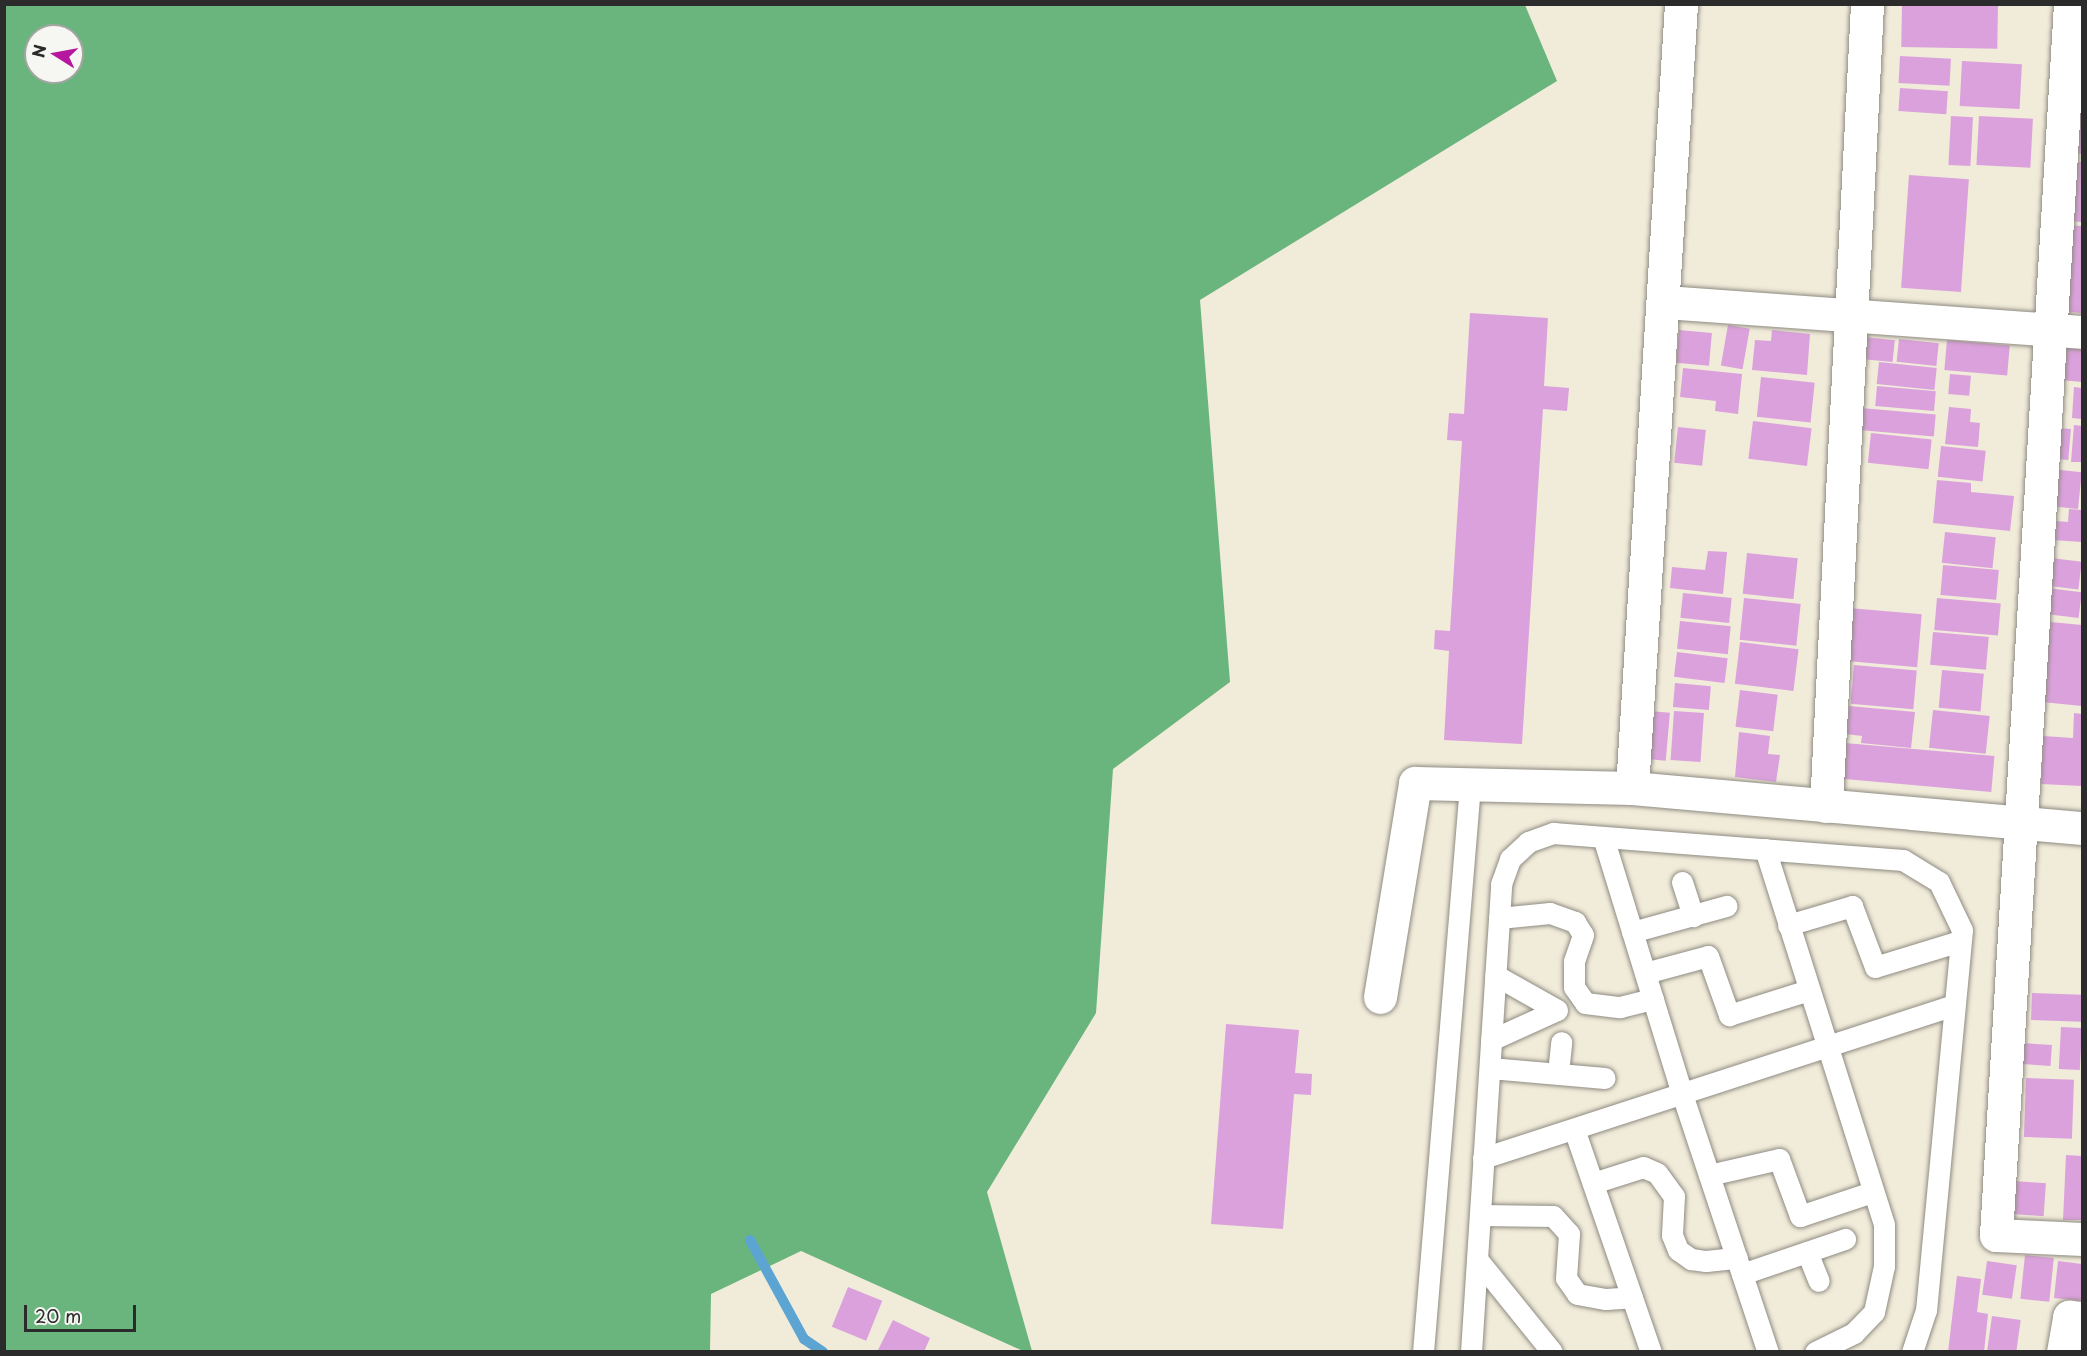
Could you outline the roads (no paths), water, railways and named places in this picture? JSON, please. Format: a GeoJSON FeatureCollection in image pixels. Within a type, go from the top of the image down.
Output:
{"type":"FeatureCollection","features":[{"type":"Feature","properties":{"kind":"street"},"geometry":{"type":"LineString","coordinates":[[1632,788],[1681,4]]}},
{"type":"Feature","properties":{"kind":"street"},"geometry":{"type":"LineString","coordinates":[[1826,806],[1867,4]]}},
{"type":"Feature","properties":{"kind":"street"},"geometry":{"type":"LineString","coordinates":[[2070,4],[2048,330],[1996,1235],[2082,1239]]}},
{"type":"Feature","properties":{"kind":"street"},"geometry":{"type":"LineString","coordinates":[[1664,302],[2082,332]]}},
{"type":"Feature","properties":{"kind":"street"},"geometry":{"type":"LineString","coordinates":[[1380,996],[1415,783],[1632,788],[2021,825],[2082,828]]}},
{"type":"Feature","properties":{"kind":"street"},"geometry":{"type":"LineString","coordinates":[[2063,1352],[2068,1317],[2082,1318]]}},
{"type":"Feature","properties":{"kind":"lane"},"geometry":{"type":"LineString","coordinates":[[1423,1352],[1470,785]]}},
{"type":"Feature","properties":{"kind":"lane"},"geometry":{"type":"LineString","coordinates":[[1471,1352],[1501,884],[1510,859],[1528,842],[1553,833],[1903,860],[1939,882],[1962,930],[1926,1310],[1912,1352]]}},
{"type":"Feature","properties":{"kind":"lane"},"geometry":{"type":"LineString","coordinates":[[1604,837],[1682,1094],[1768,1352]]}},
{"type":"Feature","properties":{"kind":"lane"},"geometry":{"type":"LineString","coordinates":[[1765,849],[1884,1225],[1884,1266],[1874,1312],[1854,1333],[1815,1352]]}},
{"type":"Feature","properties":{"kind":"lane"},"geometry":{"type":"LineString","coordinates":[[1682,882],[1693,916]]}},
{"type":"Feature","properties":{"kind":"lane"},"geometry":{"type":"LineString","coordinates":[[1632,932],[1726,906]]}},
{"type":"Feature","properties":{"kind":"lane"},"geometry":{"type":"LineString","coordinates":[[1788,925],[1852,906],[1875,967],[1960,941]]}},
{"type":"Feature","properties":{"kind":"lane"},"geometry":{"type":"LineString","coordinates":[[1499,918],[1550,913],[1575,922],[1583,935],[1574,961],[1574,987],[1585,1003],[1620,1007],[1653,999]]}},
{"type":"Feature","properties":{"kind":"lane"},"geometry":{"type":"LineString","coordinates":[[1645,973],[1708,956],[1729,1015],[1809,990]]}},
{"type":"Feature","properties":{"kind":"lane"},"geometry":{"type":"LineString","coordinates":[[1491,1040],[1557,1010],[1496,975]]}},
{"type":"Feature","properties":{"kind":"lane"},"geometry":{"type":"LineString","coordinates":[[1483,1158],[1955,1005]]}},
{"type":"Feature","properties":{"kind":"lane"},"geometry":{"type":"LineString","coordinates":[[1558,1073],[1561,1042]]}},
{"type":"Feature","properties":{"kind":"lane"},"geometry":{"type":"LineString","coordinates":[[1490,1068],[1605,1078]]}},
{"type":"Feature","properties":{"kind":"lane"},"geometry":{"type":"LineString","coordinates":[[1574,1129],[1651,1352]]}},
{"type":"Feature","properties":{"kind":"lane"},"geometry":{"type":"LineString","coordinates":[[1710,1175],[1779,1159],[1800,1216],[1872,1192]]}},
{"type":"Feature","properties":{"kind":"lane"},"geometry":{"type":"LineString","coordinates":[[1593,1183],[1643,1167],[1657,1173],[1674,1196],[1672,1235],[1678,1250],[1691,1259],[1740,1266],[1807,1252],[1845,1239]]}},
{"type":"Feature","properties":{"kind":"lane"},"geometry":{"type":"LineString","coordinates":[[1480,1215],[1552,1216],[1569,1234],[1566,1278],[1577,1294],[1606,1299],[1632,1297]]}},
{"type":"Feature","properties":{"kind":"lane"},"geometry":{"type":"LineString","coordinates":[[1807,1252],[1819,1281]]}},
{"type":"Feature","properties":{"kind":"lane"},"geometry":{"type":"LineString","coordinates":[[1477,1259],[1552,1352]]}},
{"type":"Feature","properties":{"kind":"waterway"},"geometry":{"type":"LineString","coordinates":[[750,1240],[804,1339],[823,1352]]}}]}
